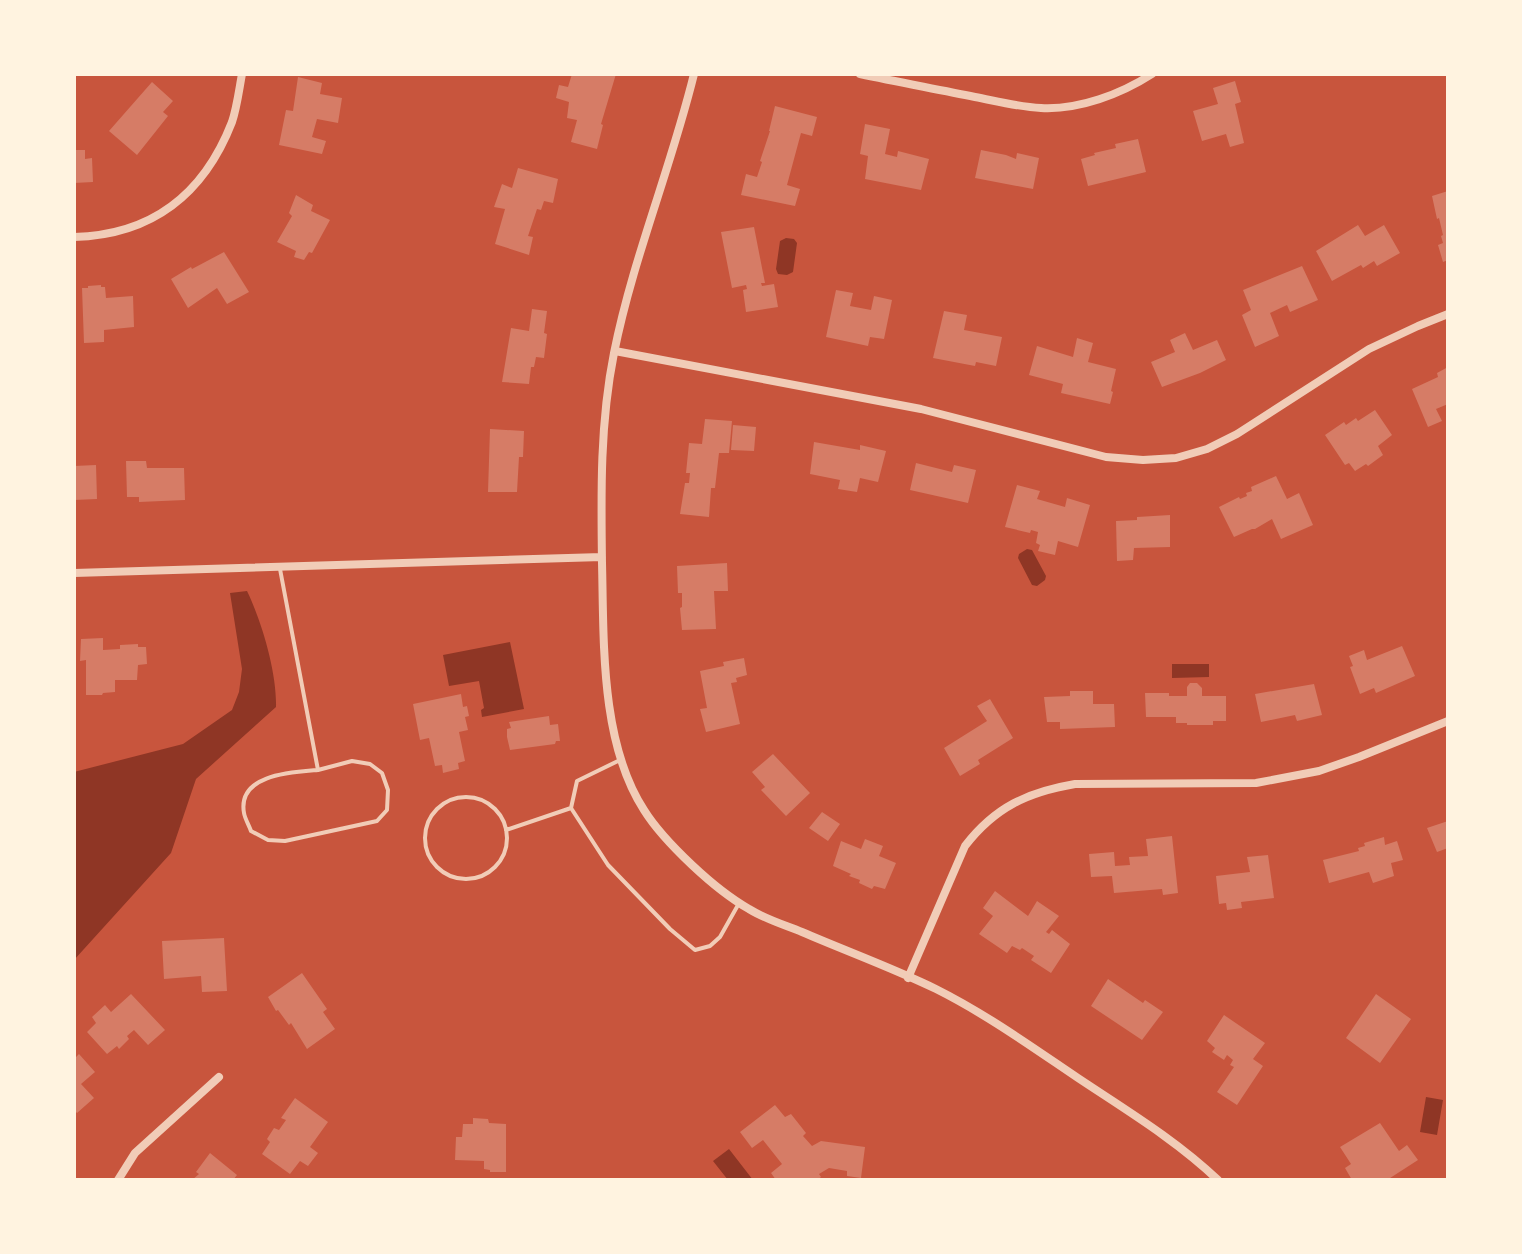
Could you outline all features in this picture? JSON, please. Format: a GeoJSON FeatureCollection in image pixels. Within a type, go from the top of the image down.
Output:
{"type":"FeatureCollection","features":[{"type":"Feature","properties":{"kind":"street"},"geometry":{"type":"LineString","coordinates":[[74,237],[94,237],[124,230],[153,218],[197,184],[215,160],[233,119],[242,74]]}},
{"type":"Feature","properties":{"kind":"street"},"geometry":{"type":"LineString","coordinates":[[694,74],[641,250],[615,351],[602,448],[600,497],[604,661],[616,744],[642,809],[669,844],[708,880],[751,910],[936,989],[979,1013],[1159,1132],[1218,1180]]}},
{"type":"Feature","properties":{"kind":"street"},"geometry":{"type":"LineString","coordinates":[[860,74],[1043,108],[1095,100],[1152,74]]}},
{"type":"Feature","properties":{"kind":"street"},"geometry":{"type":"LineString","coordinates":[[615,351],[921,409],[1106,457],[1143,460],[1176,458],[1207,449],[1369,349],[1448,314]]}},
{"type":"Feature","properties":{"kind":"street"},"geometry":{"type":"LineString","coordinates":[[74,573],[602,557]]}},
{"type":"Feature","properties":{"kind":"street"},"geometry":{"type":"LineString","coordinates":[[908,978],[965,846],[977,830],[1000,811],[1026,796],[1075,784],[1256,783],[1319,771],[1448,721]]}},
{"type":"Feature","properties":{"kind":"street"},"geometry":{"type":"LineString","coordinates":[[118,1180],[135,1153],[219,1077]]}},
{"type":"Feature","properties":{"kind":"lane"},"geometry":{"type":"LineString","coordinates":[[280,567],[318,770]]}},
{"type":"Feature","properties":{"kind":"lane"},"geometry":{"type":"LineString","coordinates":[[622,759],[577,781],[571,808],[608,865],[670,929],[695,950],[710,946],[720,937],[739,902]]}},
{"type":"Feature","properties":{"kind":"lane"},"geometry":{"type":"LineString","coordinates":[[352,761],[370,764],[382,773],[388,790],[387,810],[377,821],[285,841],[268,840],[251,831],[244,811],[245,796],[252,785],[271,776],[318,770],[352,761]]}},
{"type":"Feature","properties":{"kind":"lane"},"geometry":{"type":"LineString","coordinates":[[468,797],[493,807],[502,817],[506,830],[507,843],[503,856],[495,867],[472,879],[458,879],[446,874],[428,854],[425,841],[432,815],[454,799],[468,797]]}},
{"type":"Feature","properties":{"kind":"lane"},"geometry":{"type":"LineString","coordinates":[[506,830],[571,808]]}},
{"type":"Feature","properties":{"kind":"shaded area"},"geometry":{"type":"Polygon","coordinates":[[[794,239],[797,243],[793,272],[787,275],[778,274],[776,269],[780,241],[794,239]]]}},
{"type":"Feature","properties":{"kind":"shaded area"},"geometry":{"type":"Polygon","coordinates":[[[1027,549],[1032,550],[1046,576],[1037,586],[1032,585],[1018,558],[1027,549]]]}},
{"type":"Feature","properties":{"kind":"shaded area"},"geometry":{"type":"Polygon","coordinates":[[[247,591],[268,648],[276,707],[196,779],[171,853],[74,960],[74,772],[183,744],[232,710],[239,692],[242,669],[230,593],[247,591]]]}},
{"type":"Feature","properties":{"kind":"shaded area"},"geometry":{"type":"Polygon","coordinates":[[[510,642],[524,709],[482,717],[481,710],[484,708],[479,681],[449,686],[443,655],[510,642]]]}},
{"type":"Feature","properties":{"kind":"shaded area"},"geometry":{"type":"Polygon","coordinates":[[[1172,664],[1209,664],[1209,677],[1172,678],[1172,664]]]}},
{"type":"Feature","properties":{"kind":"shaded area"},"geometry":{"type":"Polygon","coordinates":[[[1426,1097],[1443,1100],[1437,1135],[1420,1132],[1426,1097]]]}},
{"type":"Feature","properties":{"kind":"shaded area"},"geometry":{"type":"Polygon","coordinates":[[[729,1149],[753,1180],[728,1180],[713,1161],[729,1149]]]}},
{"type":"Feature","properties":{"kind":"building"},"geometry":{"type":"Polygon","coordinates":[[[572,74],[616,74],[597,149],[571,142],[577,120],[567,118],[569,102],[556,98],[559,85],[568,87],[572,74]]]}},
{"type":"Feature","properties":{"kind":"building"},"geometry":{"type":"Polygon","coordinates":[[[298,77],[322,83],[320,94],[342,98],[338,123],[317,119],[312,137],[326,141],[322,154],[279,145],[286,110],[293,111],[298,77]]]}},
{"type":"Feature","properties":{"kind":"building"},"geometry":{"type":"Polygon","coordinates":[[[1235,81],[1241,102],[1235,104],[1244,143],[1230,147],[1226,134],[1202,141],[1193,111],[1218,104],[1213,88],[1235,81]]]}},
{"type":"Feature","properties":{"kind":"building"},"geometry":{"type":"Polygon","coordinates":[[[152,82],[173,101],[163,112],[168,116],[137,155],[109,131],[152,82]]]}},
{"type":"Feature","properties":{"kind":"building"},"geometry":{"type":"Polygon","coordinates":[[[775,106],[817,117],[812,136],[801,133],[787,185],[800,189],[795,206],[741,195],[746,174],[757,177],[775,106]]]}},
{"type":"Feature","properties":{"kind":"building"},"geometry":{"type":"Polygon","coordinates":[[[865,124],[890,129],[885,154],[897,157],[898,151],[929,159],[921,190],[865,179],[868,156],[860,154],[865,124]]]}},
{"type":"Feature","properties":{"kind":"building"},"geometry":{"type":"Polygon","coordinates":[[[1138,139],[1146,172],[1088,186],[1081,159],[1116,148],[1115,144],[1138,139]]]}},
{"type":"Feature","properties":{"kind":"building"},"geometry":{"type":"Polygon","coordinates":[[[74,150],[85,150],[85,159],[92,158],[93,182],[74,183],[74,150]]]}},
{"type":"Feature","properties":{"kind":"building"},"geometry":{"type":"Polygon","coordinates":[[[981,150],[1016,159],[1017,153],[1039,158],[1033,189],[975,178],[981,150]]]}},
{"type":"Feature","properties":{"kind":"building"},"geometry":{"type":"Polygon","coordinates":[[[518,168],[558,179],[553,203],[544,201],[541,210],[537,209],[528,236],[533,237],[529,255],[495,244],[505,209],[494,207],[502,184],[512,188],[518,168]]]}},
{"type":"Feature","properties":{"kind":"building"},"geometry":{"type":"Polygon","coordinates":[[[1448,191],[1448,260],[1443,262],[1438,245],[1443,243],[1443,235],[1432,196],[1448,191]]]}},
{"type":"Feature","properties":{"kind":"building"},"geometry":{"type":"Polygon","coordinates":[[[296,195],[313,205],[311,211],[330,220],[312,253],[309,252],[304,260],[294,257],[296,251],[277,242],[292,216],[289,213],[296,195]]]}},
{"type":"Feature","properties":{"kind":"building"},"geometry":{"type":"Polygon","coordinates":[[[1358,225],[1365,236],[1384,225],[1400,253],[1377,266],[1374,261],[1363,268],[1361,265],[1332,281],[1316,251],[1358,225]]]}},
{"type":"Feature","properties":{"kind":"building"},"geometry":{"type":"Polygon","coordinates":[[[754,227],[765,283],[761,283],[762,286],[774,284],[778,307],[746,312],[743,290],[747,289],[746,285],[732,288],[721,232],[754,227]]]}},
{"type":"Feature","properties":{"kind":"building"},"geometry":{"type":"Polygon","coordinates":[[[224,252],[249,292],[227,304],[217,288],[188,308],[171,279],[224,252]]]}},
{"type":"Feature","properties":{"kind":"building"},"geometry":{"type":"Polygon","coordinates":[[[1302,266],[1318,300],[1290,312],[1287,305],[1270,313],[1279,336],[1255,347],[1242,315],[1251,310],[1243,290],[1302,266]]]}},
{"type":"Feature","properties":{"kind":"building"},"geometry":{"type":"Polygon","coordinates":[[[105,287],[106,298],[133,296],[134,327],[104,330],[104,342],[84,343],[82,288],[105,287]]]}},
{"type":"Feature","properties":{"kind":"building"},"geometry":{"type":"Polygon","coordinates":[[[836,290],[853,293],[850,306],[871,310],[874,296],[892,300],[884,339],[870,337],[868,346],[826,337],[836,290]]]}},
{"type":"Feature","properties":{"kind":"building"},"geometry":{"type":"Polygon","coordinates":[[[532,309],[547,311],[544,358],[536,357],[529,384],[502,382],[511,328],[529,331],[532,309]]]}},
{"type":"Feature","properties":{"kind":"building"},"geometry":{"type":"Polygon","coordinates":[[[944,311],[967,315],[964,330],[1002,337],[996,366],[976,362],[975,366],[933,358],[944,311]]]}},
{"type":"Feature","properties":{"kind":"building"},"geometry":{"type":"Polygon","coordinates":[[[1185,333],[1193,350],[1217,340],[1226,360],[1162,387],[1151,362],[1175,352],[1170,340],[1185,333]]]}},
{"type":"Feature","properties":{"kind":"building"},"geometry":{"type":"Polygon","coordinates":[[[1077,338],[1093,343],[1088,362],[1116,369],[1110,404],[1061,393],[1063,384],[1029,375],[1037,346],[1073,357],[1077,338]]]}},
{"type":"Feature","properties":{"kind":"building"},"geometry":{"type":"Polygon","coordinates":[[[1448,367],[1448,404],[1436,409],[1442,421],[1428,427],[1412,389],[1438,377],[1437,373],[1448,367]]]}},
{"type":"Feature","properties":{"kind":"building"},"geometry":{"type":"Polygon","coordinates":[[[1375,410],[1392,435],[1378,446],[1383,455],[1355,471],[1349,463],[1345,465],[1325,435],[1344,422],[1346,425],[1356,418],[1358,421],[1375,410]]]}},
{"type":"Feature","properties":{"kind":"building"},"geometry":{"type":"Polygon","coordinates":[[[705,419],[732,421],[729,453],[719,453],[715,488],[711,488],[709,517],[680,514],[685,483],[689,483],[690,473],[686,473],[689,443],[702,444],[705,419]]]}},
{"type":"Feature","properties":{"kind":"building"},"geometry":{"type":"Polygon","coordinates":[[[733,425],[756,427],[754,451],[731,450],[733,425]]]}},
{"type":"Feature","properties":{"kind":"building"},"geometry":{"type":"Polygon","coordinates":[[[490,429],[524,431],[517,492],[488,492],[490,429]]]}},
{"type":"Feature","properties":{"kind":"building"},"geometry":{"type":"Polygon","coordinates":[[[814,442],[860,450],[860,445],[886,451],[878,482],[860,478],[857,492],[838,489],[840,480],[810,474],[814,442]]]}},
{"type":"Feature","properties":{"kind":"building"},"geometry":{"type":"Polygon","coordinates":[[[126,461],[146,461],[147,468],[184,468],[185,500],[139,502],[139,497],[127,497],[126,461]]]}},
{"type":"Feature","properties":{"kind":"building"},"geometry":{"type":"Polygon","coordinates":[[[916,463],[952,472],[954,465],[976,470],[968,503],[910,490],[916,463]]]}},
{"type":"Feature","properties":{"kind":"building"},"geometry":{"type":"Polygon","coordinates":[[[96,465],[97,499],[74,500],[74,466],[96,465]]]}},
{"type":"Feature","properties":{"kind":"building"},"geometry":{"type":"Polygon","coordinates":[[[1276,476],[1287,499],[1299,493],[1313,525],[1281,539],[1272,519],[1234,537],[1219,507],[1247,496],[1246,493],[1252,491],[1251,487],[1276,476]]]}},
{"type":"Feature","properties":{"kind":"building"},"geometry":{"type":"Polygon","coordinates":[[[1017,485],[1040,491],[1037,499],[1065,507],[1067,498],[1090,505],[1078,547],[1058,541],[1055,555],[1038,551],[1038,532],[1005,527],[1017,485]]]}},
{"type":"Feature","properties":{"kind":"building"},"geometry":{"type":"Polygon","coordinates":[[[1170,515],[1170,547],[1134,548],[1133,560],[1117,561],[1116,521],[1170,515]]]}},
{"type":"Feature","properties":{"kind":"building"},"geometry":{"type":"Polygon","coordinates":[[[727,563],[728,591],[714,591],[716,629],[682,630],[682,593],[678,593],[677,566],[727,563]]]}},
{"type":"Feature","properties":{"kind":"building"},"geometry":{"type":"Polygon","coordinates":[[[103,638],[103,650],[120,649],[120,645],[146,647],[147,664],[138,665],[137,680],[115,680],[115,692],[86,695],[86,660],[80,661],[81,639],[103,638]]]}},
{"type":"Feature","properties":{"kind":"building"},"geometry":{"type":"Polygon","coordinates":[[[1402,646],[1415,676],[1376,693],[1374,688],[1360,694],[1349,656],[1364,650],[1367,660],[1402,646]]]}},
{"type":"Feature","properties":{"kind":"building"},"geometry":{"type":"Polygon","coordinates":[[[744,658],[747,675],[731,683],[740,724],[706,732],[700,709],[707,708],[700,671],[744,658]]]}},
{"type":"Feature","properties":{"kind":"building"},"geometry":{"type":"Polygon","coordinates":[[[1190,683],[1197,683],[1202,688],[1202,696],[1226,696],[1226,721],[1213,721],[1213,725],[1187,725],[1176,723],[1176,717],[1146,717],[1145,693],[1187,696],[1190,683]]]}},
{"type":"Feature","properties":{"kind":"building"},"geometry":{"type":"Polygon","coordinates":[[[1314,684],[1322,715],[1297,721],[1295,715],[1261,722],[1255,694],[1314,684]]]}},
{"type":"Feature","properties":{"kind":"building"},"geometry":{"type":"Polygon","coordinates":[[[1070,691],[1093,691],[1093,704],[1114,704],[1115,727],[1060,729],[1060,722],[1047,722],[1044,697],[1070,696],[1070,691]]]}},
{"type":"Feature","properties":{"kind":"building"},"geometry":{"type":"Polygon","coordinates":[[[461,694],[463,707],[467,706],[469,716],[465,717],[468,730],[459,732],[465,761],[458,763],[459,769],[443,773],[442,765],[435,766],[429,738],[420,740],[413,704],[461,694]]]}},
{"type":"Feature","properties":{"kind":"building"},"geometry":{"type":"Polygon","coordinates":[[[990,699],[1013,738],[978,760],[980,764],[960,776],[944,748],[987,721],[977,706],[990,699]]]}},
{"type":"Feature","properties":{"kind":"building"},"geometry":{"type":"Polygon","coordinates":[[[549,716],[550,725],[558,724],[560,741],[510,750],[507,737],[507,729],[511,728],[509,722],[549,716]]]}},
{"type":"Feature","properties":{"kind":"building"},"geometry":{"type":"Polygon","coordinates":[[[773,754],[810,793],[786,816],[761,790],[765,787],[752,772],[773,754]]]}},
{"type":"Feature","properties":{"kind":"building"},"geometry":{"type":"Polygon","coordinates":[[[822,812],[840,824],[828,841],[809,828],[822,812]]]}},
{"type":"Feature","properties":{"kind":"building"},"geometry":{"type":"Polygon","coordinates":[[[1448,821],[1448,848],[1437,852],[1427,828],[1448,821]]]}},
{"type":"Feature","properties":{"kind":"building"},"geometry":{"type":"Polygon","coordinates":[[[1172,836],[1178,893],[1163,895],[1162,889],[1114,893],[1112,876],[1091,877],[1089,854],[1114,852],[1115,866],[1130,865],[1129,857],[1148,856],[1146,839],[1172,836]]]}},
{"type":"Feature","properties":{"kind":"building"},"geometry":{"type":"Polygon","coordinates":[[[1384,837],[1385,845],[1397,841],[1403,860],[1391,863],[1394,876],[1373,883],[1369,872],[1329,883],[1323,860],[1359,851],[1358,848],[1365,846],[1364,843],[1384,837]]]}},
{"type":"Feature","properties":{"kind":"building"},"geometry":{"type":"Polygon","coordinates":[[[865,839],[883,846],[879,856],[896,863],[885,889],[874,886],[872,889],[833,866],[841,841],[861,849],[865,839]]]}},
{"type":"Feature","properties":{"kind":"building"},"geometry":{"type":"Polygon","coordinates":[[[1268,855],[1274,898],[1241,902],[1242,908],[1227,910],[1226,903],[1219,904],[1216,876],[1250,872],[1247,857],[1268,855]]]}},
{"type":"Feature","properties":{"kind":"building"},"geometry":{"type":"Polygon","coordinates":[[[995,891],[1028,916],[1037,901],[1059,916],[1046,932],[1049,934],[1052,930],[1070,944],[1051,973],[1031,960],[1034,956],[1022,948],[1012,946],[1007,953],[979,934],[993,916],[983,908],[995,891]]]}},
{"type":"Feature","properties":{"kind":"building"},"geometry":{"type":"Polygon","coordinates":[[[224,938],[227,991],[202,992],[201,976],[164,979],[162,941],[224,938]]]}},
{"type":"Feature","properties":{"kind":"building"},"geometry":{"type":"Polygon","coordinates":[[[302,973],[327,1009],[323,1012],[335,1029],[307,1049],[291,1023],[289,1025],[276,1011],[268,997],[302,973]]]}},
{"type":"Feature","properties":{"kind":"building"},"geometry":{"type":"Polygon","coordinates":[[[1108,979],[1143,1003],[1145,1000],[1163,1012],[1142,1040],[1091,1006],[1108,979]]]}},
{"type":"Feature","properties":{"kind":"building"},"geometry":{"type":"Polygon","coordinates":[[[131,994],[165,1030],[148,1045],[134,1030],[119,1049],[117,1046],[107,1054],[87,1032],[96,1023],[92,1017],[105,1005],[111,1012],[131,994]]]}},
{"type":"Feature","properties":{"kind":"building"},"geometry":{"type":"Polygon","coordinates":[[[1376,994],[1411,1019],[1380,1063],[1346,1038],[1376,994]]]}},
{"type":"Feature","properties":{"kind":"building"},"geometry":{"type":"Polygon","coordinates":[[[1224,1015],[1265,1043],[1253,1059],[1263,1066],[1237,1105],[1217,1092],[1234,1067],[1230,1065],[1233,1060],[1227,1055],[1224,1060],[1212,1052],[1215,1048],[1207,1041],[1224,1015]]]}},
{"type":"Feature","properties":{"kind":"building"},"geometry":{"type":"Polygon","coordinates":[[[79,1054],[95,1072],[81,1084],[94,1098],[77,1113],[74,1110],[74,1059],[79,1054]]]}},
{"type":"Feature","properties":{"kind":"building"},"geometry":{"type":"Polygon","coordinates":[[[295,1098],[328,1122],[310,1147],[318,1153],[308,1166],[300,1161],[290,1174],[262,1154],[274,1128],[279,1130],[286,1120],[281,1118],[295,1098]]]}},
{"type":"Feature","properties":{"kind":"building"},"geometry":{"type":"Polygon","coordinates":[[[775,1105],[785,1117],[791,1114],[812,1146],[821,1141],[865,1147],[861,1178],[847,1176],[847,1171],[829,1168],[819,1174],[821,1177],[817,1180],[776,1180],[771,1173],[782,1164],[763,1140],[752,1148],[740,1132],[775,1105]]]}},
{"type":"Feature","properties":{"kind":"building"},"geometry":{"type":"Polygon","coordinates":[[[473,1118],[506,1124],[506,1172],[484,1169],[484,1161],[455,1160],[456,1137],[462,1137],[463,1124],[473,1124],[473,1118]]]}},
{"type":"Feature","properties":{"kind":"building"},"geometry":{"type":"Polygon","coordinates":[[[1380,1123],[1399,1151],[1407,1145],[1418,1160],[1387,1180],[1352,1180],[1345,1168],[1351,1164],[1340,1147],[1380,1123]]]}},
{"type":"Feature","properties":{"kind":"building"},"geometry":{"type":"Polygon","coordinates":[[[210,1153],[237,1175],[233,1180],[192,1180],[199,1174],[196,1172],[210,1153]]]}}]}
